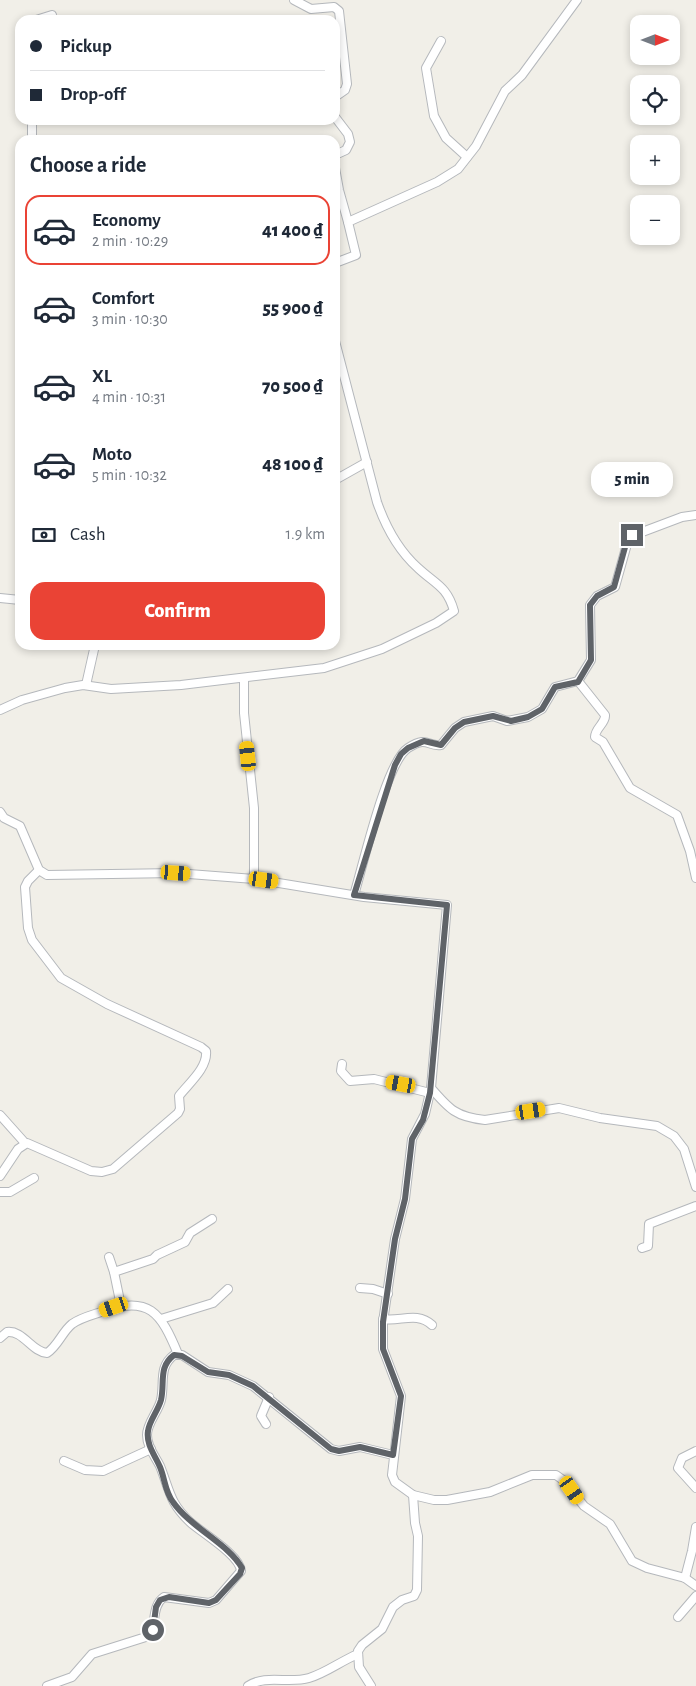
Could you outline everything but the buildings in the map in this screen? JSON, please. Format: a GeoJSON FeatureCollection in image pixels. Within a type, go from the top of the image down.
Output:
{"type":"FeatureCollection","features":[{"type":"Feature","properties":{"kind":"street"},"geometry":{"type":"LineString","coordinates":[[294,0],[311,9],[334,7],[340,12],[347,84],[345,90],[340,94]]}},
{"type":"Feature","properties":{"kind":"street"},"geometry":{"type":"LineString","coordinates":[[348,222],[453,173],[483,134],[505,91],[522,75],[577,0]]}},
{"type":"Feature","properties":{"kind":"street"},"geometry":{"type":"LineString","coordinates":[[441,41],[426,68],[434,116],[446,138],[467,157]]}},
{"type":"Feature","properties":{"kind":"street"},"geometry":{"type":"LineString","coordinates":[[340,124],[348,134],[350,142],[346,150],[340,153]]}},
{"type":"Feature","properties":{"kind":"street"},"geometry":{"type":"LineString","coordinates":[[340,196],[356,255],[340,261]]}},
{"type":"Feature","properties":{"kind":"street"},"geometry":{"type":"LineString","coordinates":[[0,710],[22,700],[65,688],[86,685],[124,689],[244,678],[338,665],[382,649],[417,633],[454,611],[444,587],[411,561],[386,523],[367,462],[340,360]]}},
{"type":"Feature","properties":{"kind":"street"},"geometry":{"type":"LineString","coordinates":[[340,477],[367,462]]}},
{"type":"Feature","properties":{"kind":"street"},"geometry":{"type":"LineString","coordinates":[[354,895],[389,779],[401,754],[424,741],[441,745],[455,728],[467,721],[493,716],[511,721],[528,717],[542,709],[555,687],[578,682],[591,660],[590,605],[597,596],[614,587],[629,537],[682,517],[696,515]]}},
{"type":"Feature","properties":{"kind":"street"},"geometry":{"type":"LineString","coordinates":[[0,598],[15,600]]}},
{"type":"Feature","properties":{"kind":"street"},"geometry":{"type":"LineString","coordinates":[[86,685],[94,650]]}},
{"type":"Feature","properties":{"kind":"street"},"geometry":{"type":"LineString","coordinates":[[244,678],[244,713],[254,808],[254,879]]}},
{"type":"Feature","properties":{"kind":"street"},"geometry":{"type":"LineString","coordinates":[[578,682],[605,715],[605,720],[595,733],[595,737],[603,742],[629,787],[677,815],[690,851],[696,878]]}},
{"type":"Feature","properties":{"kind":"street"},"geometry":{"type":"LineString","coordinates":[[0,812],[4,818],[20,826],[39,870],[54,876],[176,873],[254,879],[354,895],[447,905],[430,1090],[423,1120],[412,1139],[405,1199],[395,1239],[383,1319],[383,1349],[401,1396],[393,1455],[393,1478],[413,1495],[434,1500],[447,1500],[490,1492],[532,1476],[556,1475],[563,1480],[584,1506],[607,1521],[632,1561],[647,1568],[685,1578],[696,1586]]}},
{"type":"Feature","properties":{"kind":"street"},"geometry":{"type":"LineString","coordinates":[[0,1115],[25,1143],[55,1153],[72,1164],[91,1171],[102,1172],[113,1169],[178,1113],[179,1096],[200,1070],[206,1056],[206,1051],[201,1047],[107,1004],[61,978],[42,956],[28,928],[25,887],[39,870]]}},
{"type":"Feature","properties":{"kind":"street"},"geometry":{"type":"LineString","coordinates":[[342,1064],[341,1071],[350,1081],[374,1079],[430,1090],[453,1112],[469,1118],[485,1120],[559,1108],[600,1118],[657,1126],[674,1136],[684,1149],[696,1187]]}},
{"type":"Feature","properties":{"kind":"street"},"geometry":{"type":"LineString","coordinates":[[0,1176],[18,1149],[25,1143]]}},
{"type":"Feature","properties":{"kind":"street"},"geometry":{"type":"LineString","coordinates":[[0,1192],[10,1192],[34,1178]]}},
{"type":"Feature","properties":{"kind":"street"},"geometry":{"type":"LineString","coordinates":[[642,1248],[647,1248],[650,1224],[696,1206]]}},
{"type":"Feature","properties":{"kind":"street"},"geometry":{"type":"LineString","coordinates":[[114,1272],[153,1259],[157,1255],[185,1242],[190,1233],[212,1219]]}},
{"type":"Feature","properties":{"kind":"street"},"geometry":{"type":"LineString","coordinates":[[109,1257],[114,1272],[120,1306]]}},
{"type":"Feature","properties":{"kind":"street"},"geometry":{"type":"LineString","coordinates":[[360,1288],[372,1289],[388,1294]]}},
{"type":"Feature","properties":{"kind":"street"},"geometry":{"type":"LineString","coordinates":[[161,1319],[213,1303],[228,1289]]}},
{"type":"Feature","properties":{"kind":"street"},"geometry":{"type":"LineString","coordinates":[[0,1338],[7,1332],[11,1332],[41,1352],[47,1353],[74,1323],[120,1306],[129,1305],[150,1310],[161,1319],[178,1354],[208,1372],[240,1380],[269,1397],[331,1449],[339,1451],[360,1447],[393,1455]]}},
{"type":"Feature","properties":{"kind":"street"},"geometry":{"type":"LineString","coordinates":[[383,1319],[394,1321],[410,1316],[422,1319],[432,1325]]}},
{"type":"Feature","properties":{"kind":"street"},"geometry":{"type":"LineString","coordinates":[[47,1686],[72,1677],[92,1654],[149,1636],[153,1630],[156,1607],[164,1597],[209,1603],[216,1600],[242,1571],[239,1563],[230,1554],[189,1521],[172,1501],[147,1436],[148,1428],[158,1410],[164,1388],[162,1373],[170,1358],[178,1354]]}},
{"type":"Feature","properties":{"kind":"street"},"geometry":{"type":"LineString","coordinates":[[266,1424],[261,1416],[269,1397]]}},
{"type":"Feature","properties":{"kind":"street"},"geometry":{"type":"LineString","coordinates":[[64,1461],[85,1470],[103,1471],[151,1449]]}},
{"type":"Feature","properties":{"kind":"street"},"geometry":{"type":"LineString","coordinates":[[696,1451],[682,1458],[678,1468],[696,1488]]}},
{"type":"Feature","properties":{"kind":"street"},"geometry":{"type":"LineString","coordinates":[[371,1686],[360,1667],[358,1654],[362,1646],[382,1629],[393,1607],[416,1592],[418,1536],[414,1522],[413,1495]]}},
{"type":"Feature","properties":{"kind":"street"},"geometry":{"type":"LineString","coordinates":[[685,1578],[696,1527]]}},
{"type":"Feature","properties":{"kind":"street"},"geometry":{"type":"LineString","coordinates":[[678,1617],[696,1596]]}},
{"type":"Feature","properties":{"kind":"street"},"geometry":{"type":"LineString","coordinates":[[248,1686],[259,1680],[299,1680],[309,1678],[358,1654]]}},
{"type":"Feature","properties":{"kind":"route"},"geometry":{"type":"LineString","coordinates":[[153,1630],[156,1607],[164,1597],[209,1603],[216,1600],[242,1571],[239,1563],[189,1521],[172,1501],[160,1466],[149,1446],[148,1428],[156,1415],[164,1388],[163,1368],[174,1355],[178,1354],[208,1372],[229,1375],[253,1386],[331,1449],[339,1451],[360,1447],[393,1455],[401,1396],[383,1349],[383,1322],[398,1222],[404,1206],[412,1139],[423,1120],[430,1093],[440,963],[447,905],[354,895],[389,779],[401,754],[408,748],[424,741],[439,746],[444,743],[455,728],[467,721],[493,716],[507,721],[528,717],[542,709],[555,687],[578,682],[589,667],[591,660],[590,605],[597,596],[616,584],[626,552],[627,540],[632,535]]}}]}
